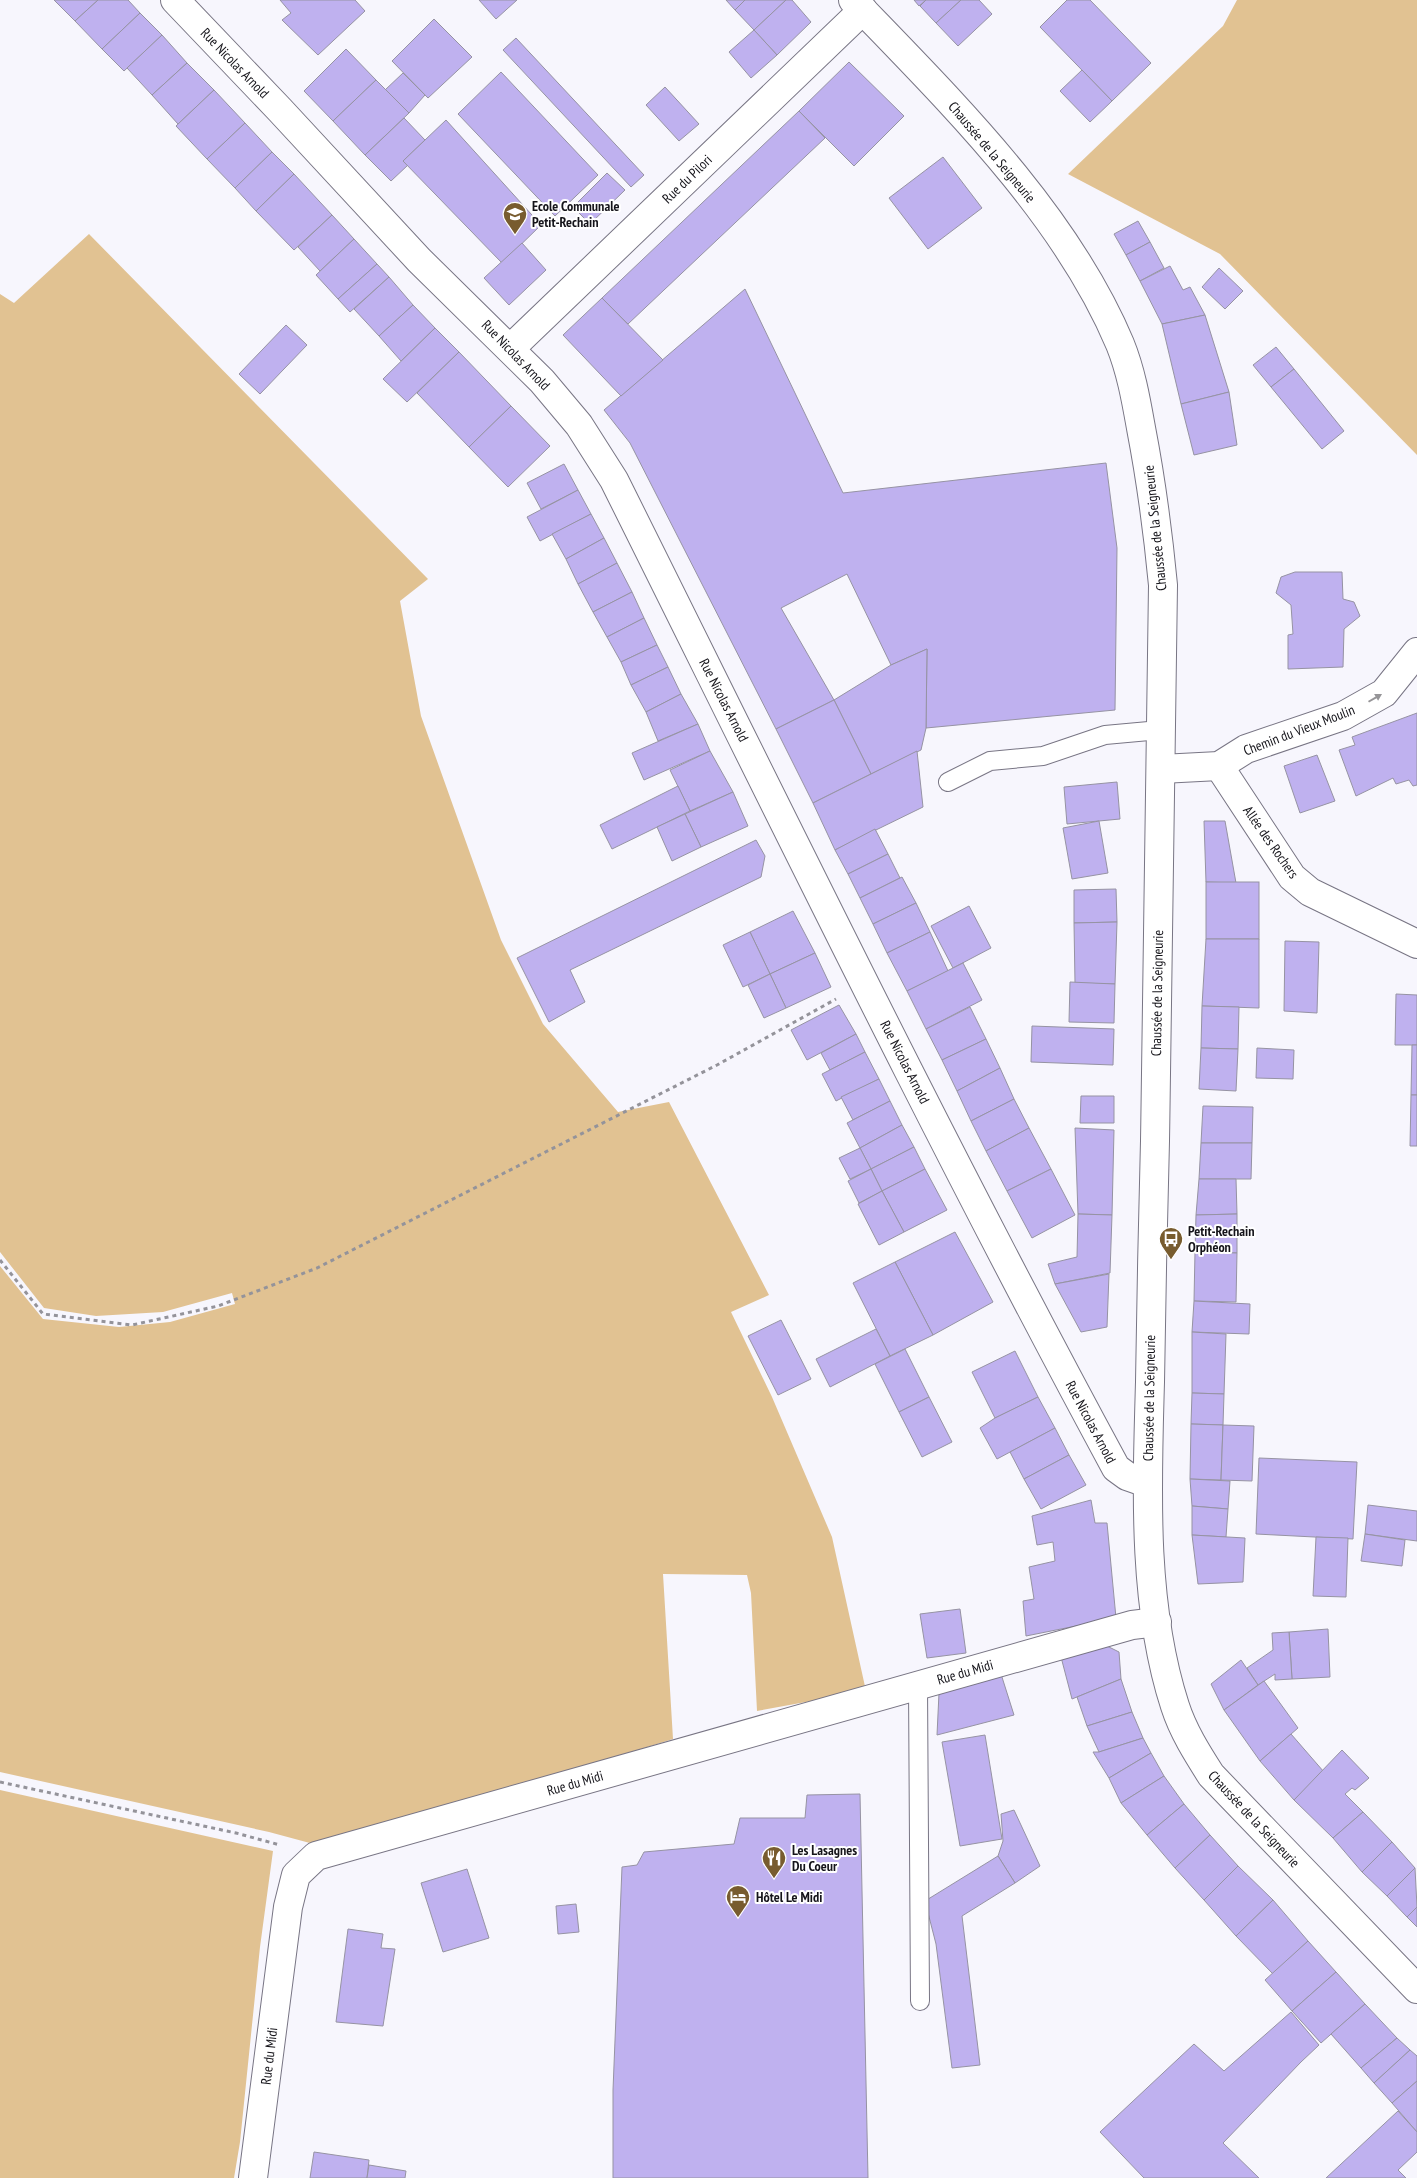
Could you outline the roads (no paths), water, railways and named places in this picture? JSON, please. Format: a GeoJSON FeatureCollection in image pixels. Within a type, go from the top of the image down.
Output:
{"type":"FeatureCollection","features":[{"type":"Feature","properties":{"kind":"street","name":"Rue Nicolas Arnold"},"geometry":{"type":"LineString","coordinates":[[174,0],[280,110],[419,260],[511,348],[579,425],[614,480],[865,983],[1071,1385],[1116,1468],[1127,1476],[1148,1483]]}},
{"type":"Feature","properties":{"kind":"street","name":"Rue du Pilori"},"geometry":{"type":"LineString","coordinates":[[511,348],[858,5]]}},
{"type":"Feature","properties":{"kind":"street","name":"Chaussée de la Seigneurie"},"geometry":{"type":"LineString","coordinates":[[858,5],[992,148],[1062,240],[1097,298],[1120,345],[1134,390],[1158,529],[1162,586],[1148,1483],[1149,1550],[1157,1622],[1166,1674],[1175,1708],[1187,1737],[1211,1776],[1417,1989]]}},
{"type":"Feature","properties":{"kind":"street","name":"Chemin du Vieux Moulin"},"geometry":{"type":"LineString","coordinates":[[1160,769],[1219,766],[1246,749],[1343,716],[1384,693],[1417,652]]}},
{"type":"Feature","properties":{"kind":"street","name":"Allée des Rochers"},"geometry":{"type":"LineString","coordinates":[[1219,766],[1292,877],[1310,892],[1417,944]]}},
{"type":"Feature","properties":{"kind":"street","name":"Rue du Midi"},"geometry":{"type":"LineString","coordinates":[[253,2178],[288,1907],[296,1875],[316,1856],[1132,1625],[1157,1622]]}},
{"type":"Feature","properties":{"kind":"lane"},"geometry":{"type":"LineString","coordinates":[[948,782],[990,761],[1043,756],[1105,735],[1160,730]]}},
{"type":"Feature","properties":{"kind":"lane"},"geometry":{"type":"LineString","coordinates":[[918,1685],[920,2002]]}},
{"type":"Feature","properties":{"kind":"place","name":"Ecole Communale Petit-Rechain"},"geometry":{"type":"Point","coordinates":[515,235]}},
{"type":"Feature","properties":{"kind":"place","name":"Petit-Rechain Orphéon"},"geometry":{"type":"Point","coordinates":[1171,1260]}},
{"type":"Feature","properties":{"kind":"place","name":"Les Lasagnes Du Coeur"},"geometry":{"type":"Point","coordinates":[774,1879]}},
{"type":"Feature","properties":{"kind":"place","name":"Hôtel Le Midi"},"geometry":{"type":"Point","coordinates":[738,1918]}}]}
